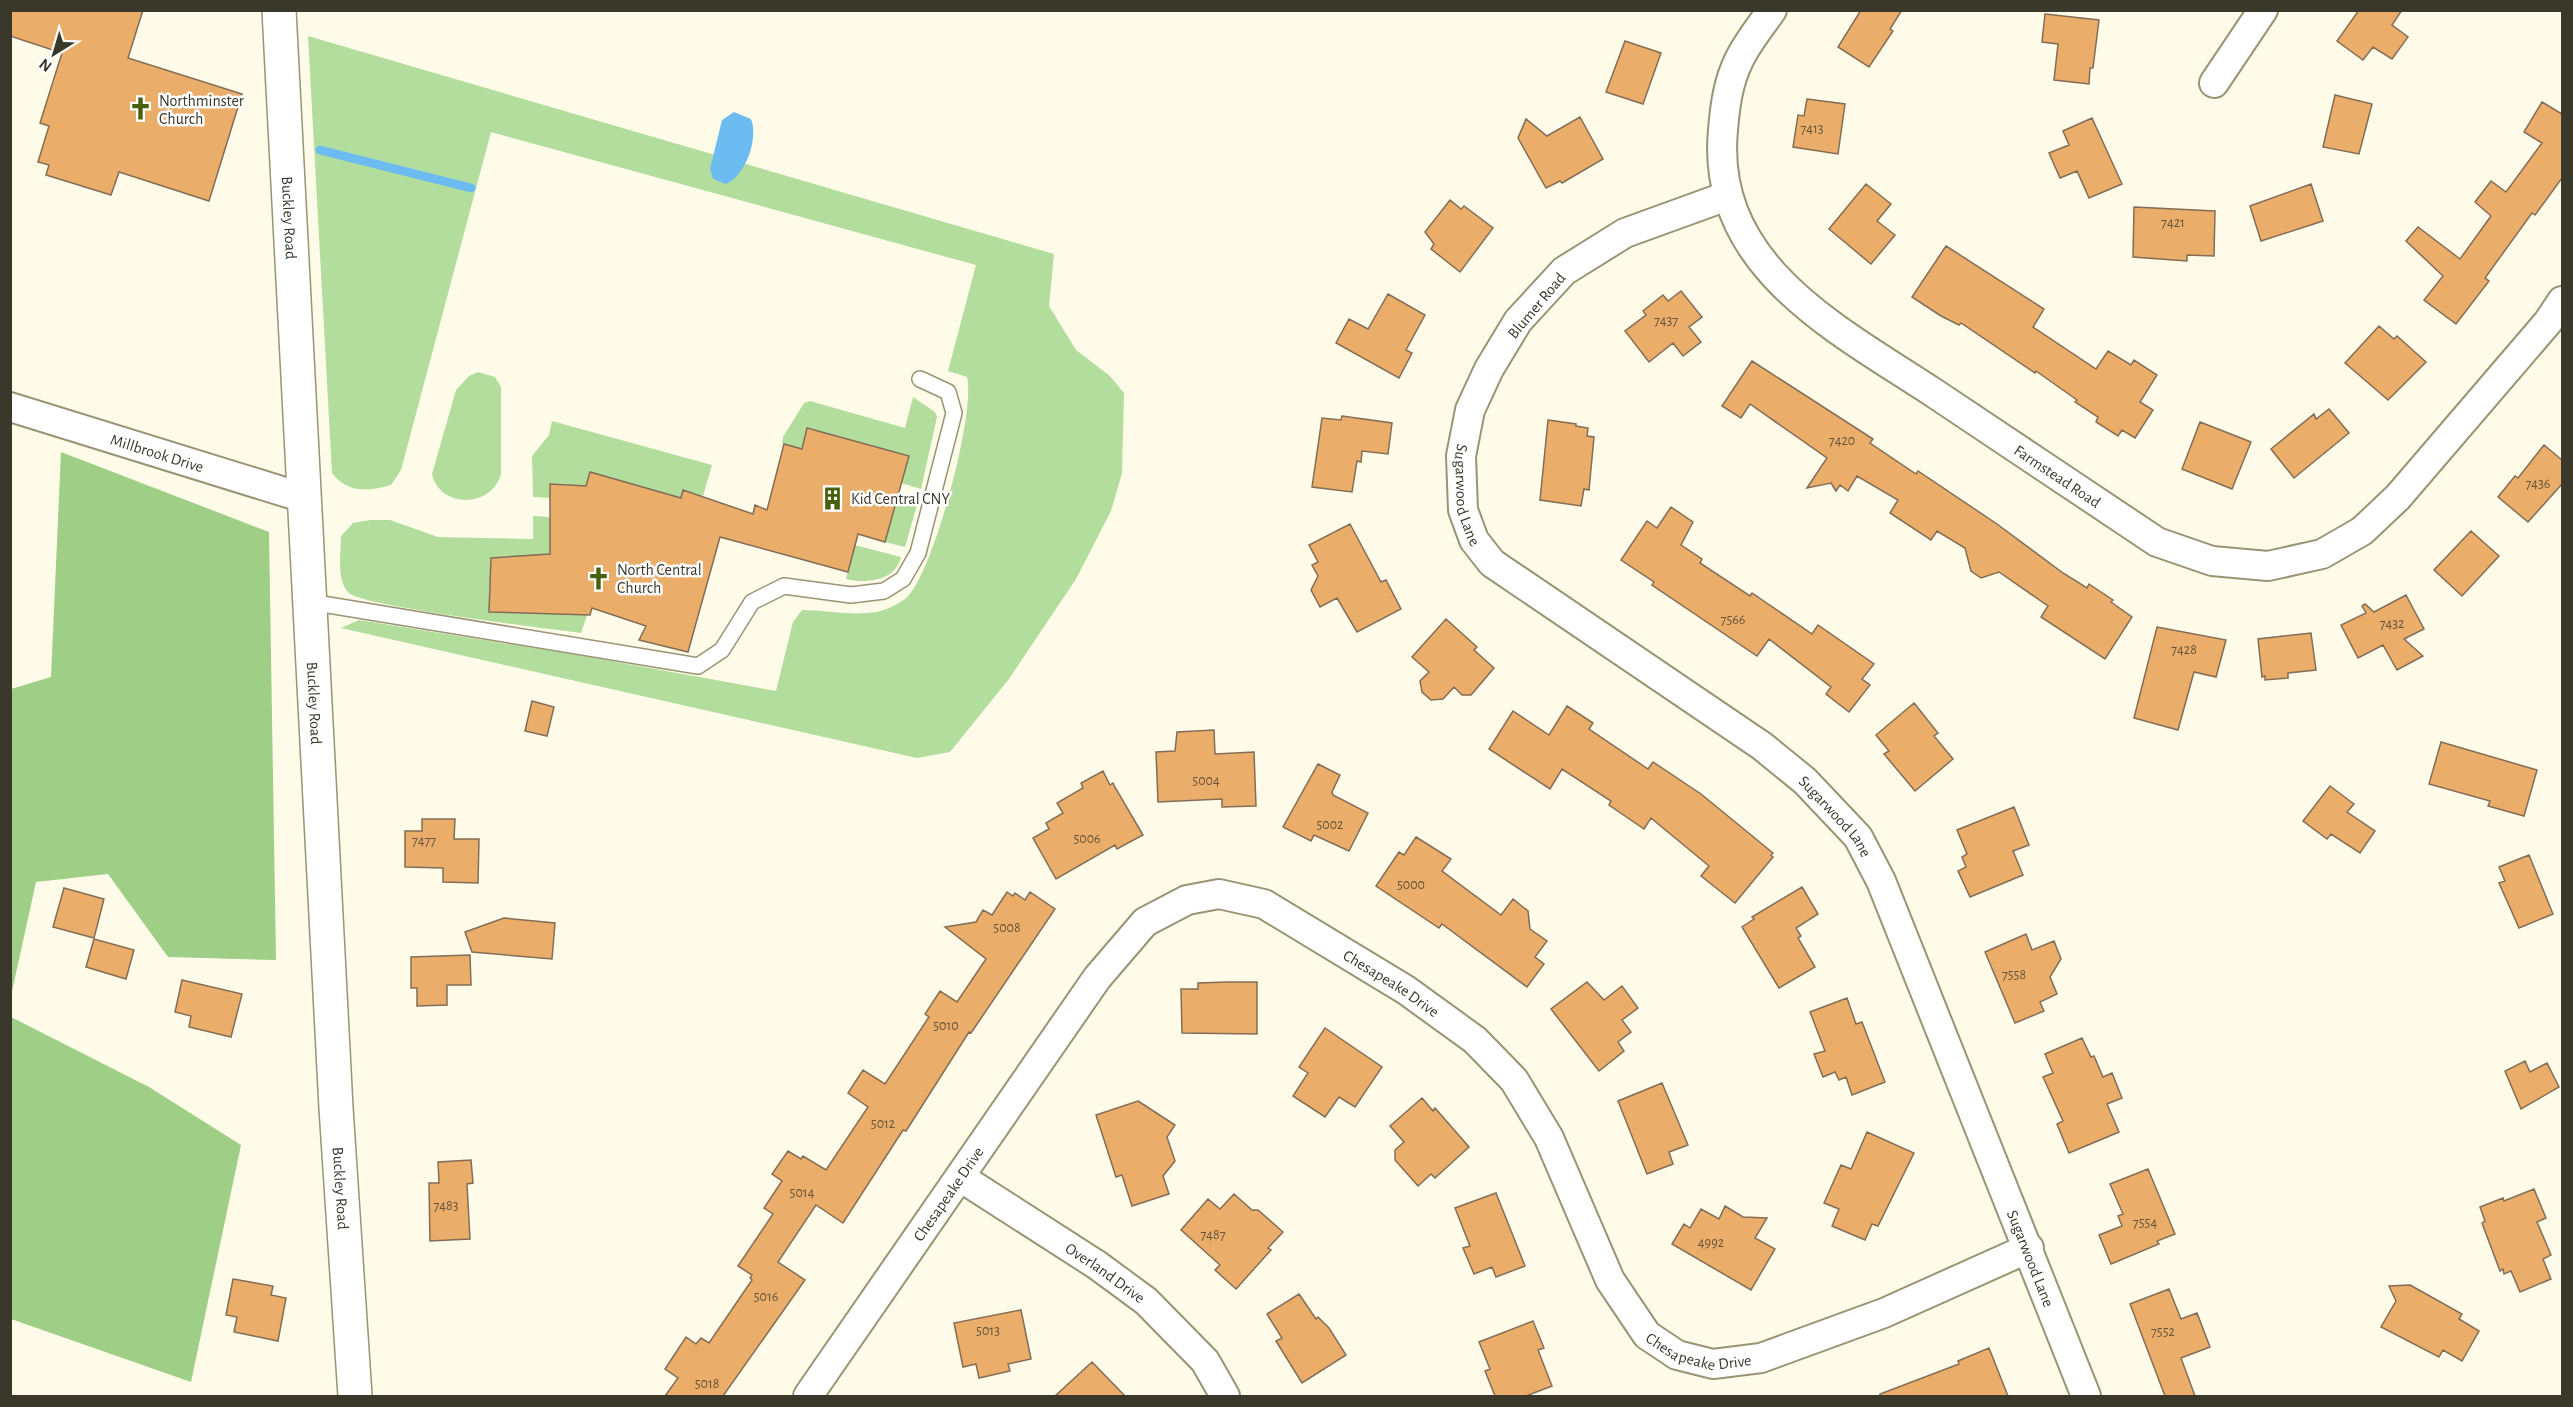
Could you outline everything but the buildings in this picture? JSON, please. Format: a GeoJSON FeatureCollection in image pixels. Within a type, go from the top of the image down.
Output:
{"type":"FeatureCollection","features":[{"type":"Feature","properties":{"kind":"street","name":"Buckley Road"},"geometry":{"type":"LineString","coordinates":[[279,10],[336,1108],[355,1396]]}},
{"type":"Feature","properties":{"kind":"street","name":"Farmstead Road"},"geometry":{"type":"LineString","coordinates":[[1772,10],[1739,59],[1725,99],[1720,153],[1727,196],[1739,230],[1769,272],[1824,320],[2157,542],[2212,561],[2268,566],[2322,554],[2362,531],[2398,497],[2558,318]]}},
{"type":"Feature","properties":{"kind":"street"},"geometry":{"type":"LineString","coordinates":[[2214,82],[2264,10]]}},
{"type":"Feature","properties":{"kind":"street","name":"Blumer Road"},"geometry":{"type":"LineString","coordinates":[[1489,369],[1518,321],[1564,271],[1625,234],[1727,196]]}},
{"type":"Feature","properties":{"kind":"street","name":"Sugarwood Lane"},"geometry":{"type":"LineString","coordinates":[[1489,369],[1470,410],[1461,456],[1463,510],[1474,540],[1492,563],[1762,746],[1805,781],[1858,837],[1881,881],[2086,1396]]}},
{"type":"Feature","properties":{"kind":"street","name":"Millbrook Drive"},"geometry":{"type":"LineString","coordinates":[[10,407],[304,498]]}},
{"type":"Feature","properties":{"kind":"street","name":"Chesapeake Drive"},"geometry":{"type":"LineString","coordinates":[[808,1396],[1097,978],[1145,922],[1187,900],[1219,894],[1264,904],[1406,990],[1475,1040],[1514,1080],[1549,1138],[1610,1280],[1647,1335],[1677,1355],[1713,1364],[1761,1358],[1884,1313],[2029,1248]]}},
{"type":"Feature","properties":{"kind":"street","name":"Overland Drive"},"geometry":{"type":"LineString","coordinates":[[960,1177],[1097,1265],[1146,1301],[1205,1360],[1225,1396]]}},
{"type":"Feature","properties":{"kind":"lane"},"geometry":{"type":"LineString","coordinates":[[310,602],[698,666],[722,650],[752,602],[784,586],[851,594],[884,591],[903,579],[918,553],[954,413],[948,392],[920,379]]}},
{"type":"Feature","properties":{"kind":"green space"},"geometry":{"type":"Polygon","coordinates":[[[308,36],[1054,254],[1049,306],[1076,350],[1110,376],[1124,393],[1122,473],[1111,511],[1076,579],[1009,679],[950,752],[917,758],[341,628],[359,620],[578,655],[776,691],[793,622],[802,610],[872,613],[905,599],[918,580],[940,524],[959,455],[968,395],[967,377],[948,371],[976,265],[491,132],[401,470],[391,485],[366,490],[351,487],[338,480],[332,473],[308,36]]]}},
{"type":"Feature","properties":{"kind":"green space"},"geometry":{"type":"Polygon","coordinates":[[[478,372],[495,377],[501,387],[501,474],[496,485],[488,493],[466,500],[445,494],[437,485],[432,474],[456,390],[469,376],[478,372]]]}},
{"type":"Feature","properties":{"kind":"green space"},"geometry":{"type":"Polygon","coordinates":[[[913,397],[935,412],[937,417],[921,489],[901,483],[807,429],[802,449],[782,443],[783,437],[804,403],[810,401],[905,428],[913,397]]]}},
{"type":"Feature","properties":{"kind":"green space"},"geometry":{"type":"Polygon","coordinates":[[[552,421],[712,465],[703,496],[684,490],[681,498],[590,472],[586,486],[550,498],[533,497],[532,456],[549,435],[552,421]]]}},
{"type":"Feature","properties":{"kind":"green space"},"geometry":{"type":"Polygon","coordinates":[[[61,452],[269,532],[276,960],[168,957],[108,874],[36,882],[11,996],[11,689],[51,677],[61,452]]]}},
{"type":"Feature","properties":{"kind":"green space"},"geometry":{"type":"Polygon","coordinates":[[[899,492],[919,498],[905,547],[885,542],[899,492]]]}},
{"type":"Feature","properties":{"kind":"green space"},"geometry":{"type":"Polygon","coordinates":[[[533,516],[550,517],[550,532],[555,533],[554,554],[491,558],[489,611],[587,615],[581,633],[386,604],[349,593],[342,581],[341,536],[353,523],[390,520],[438,537],[533,539],[533,516]]]}},
{"type":"Feature","properties":{"kind":"green space"},"geometry":{"type":"Polygon","coordinates":[[[855,545],[901,557],[893,571],[879,579],[862,581],[846,579],[855,545]]]}},
{"type":"Feature","properties":{"kind":"green space"},"geometry":{"type":"Polygon","coordinates":[[[11,1017],[149,1087],[241,1145],[191,1382],[11,1319],[11,1017]]]}},
{"type":"Feature","properties":{"kind":"water"},"geometry":{"type":"Polygon","coordinates":[[[734,112],[751,119],[752,146],[739,173],[726,184],[713,179],[710,169],[722,120],[734,112]]]}},
{"type":"Feature","properties":{"kind":"waterway"},"geometry":{"type":"LineString","coordinates":[[320,150],[471,188]]}},
{"type":"Feature","properties":{"kind":"place","name":"Northminster Church"},"geometry":{"type":"Point","coordinates":[141,109]}},
{"type":"Feature","properties":{"kind":"place","name":"Kid Central CNY"},"geometry":{"type":"Point","coordinates":[833,498]}},
{"type":"Feature","properties":{"kind":"place","name":"North Central Church"},"geometry":{"type":"Point","coordinates":[599,578]}}]}
